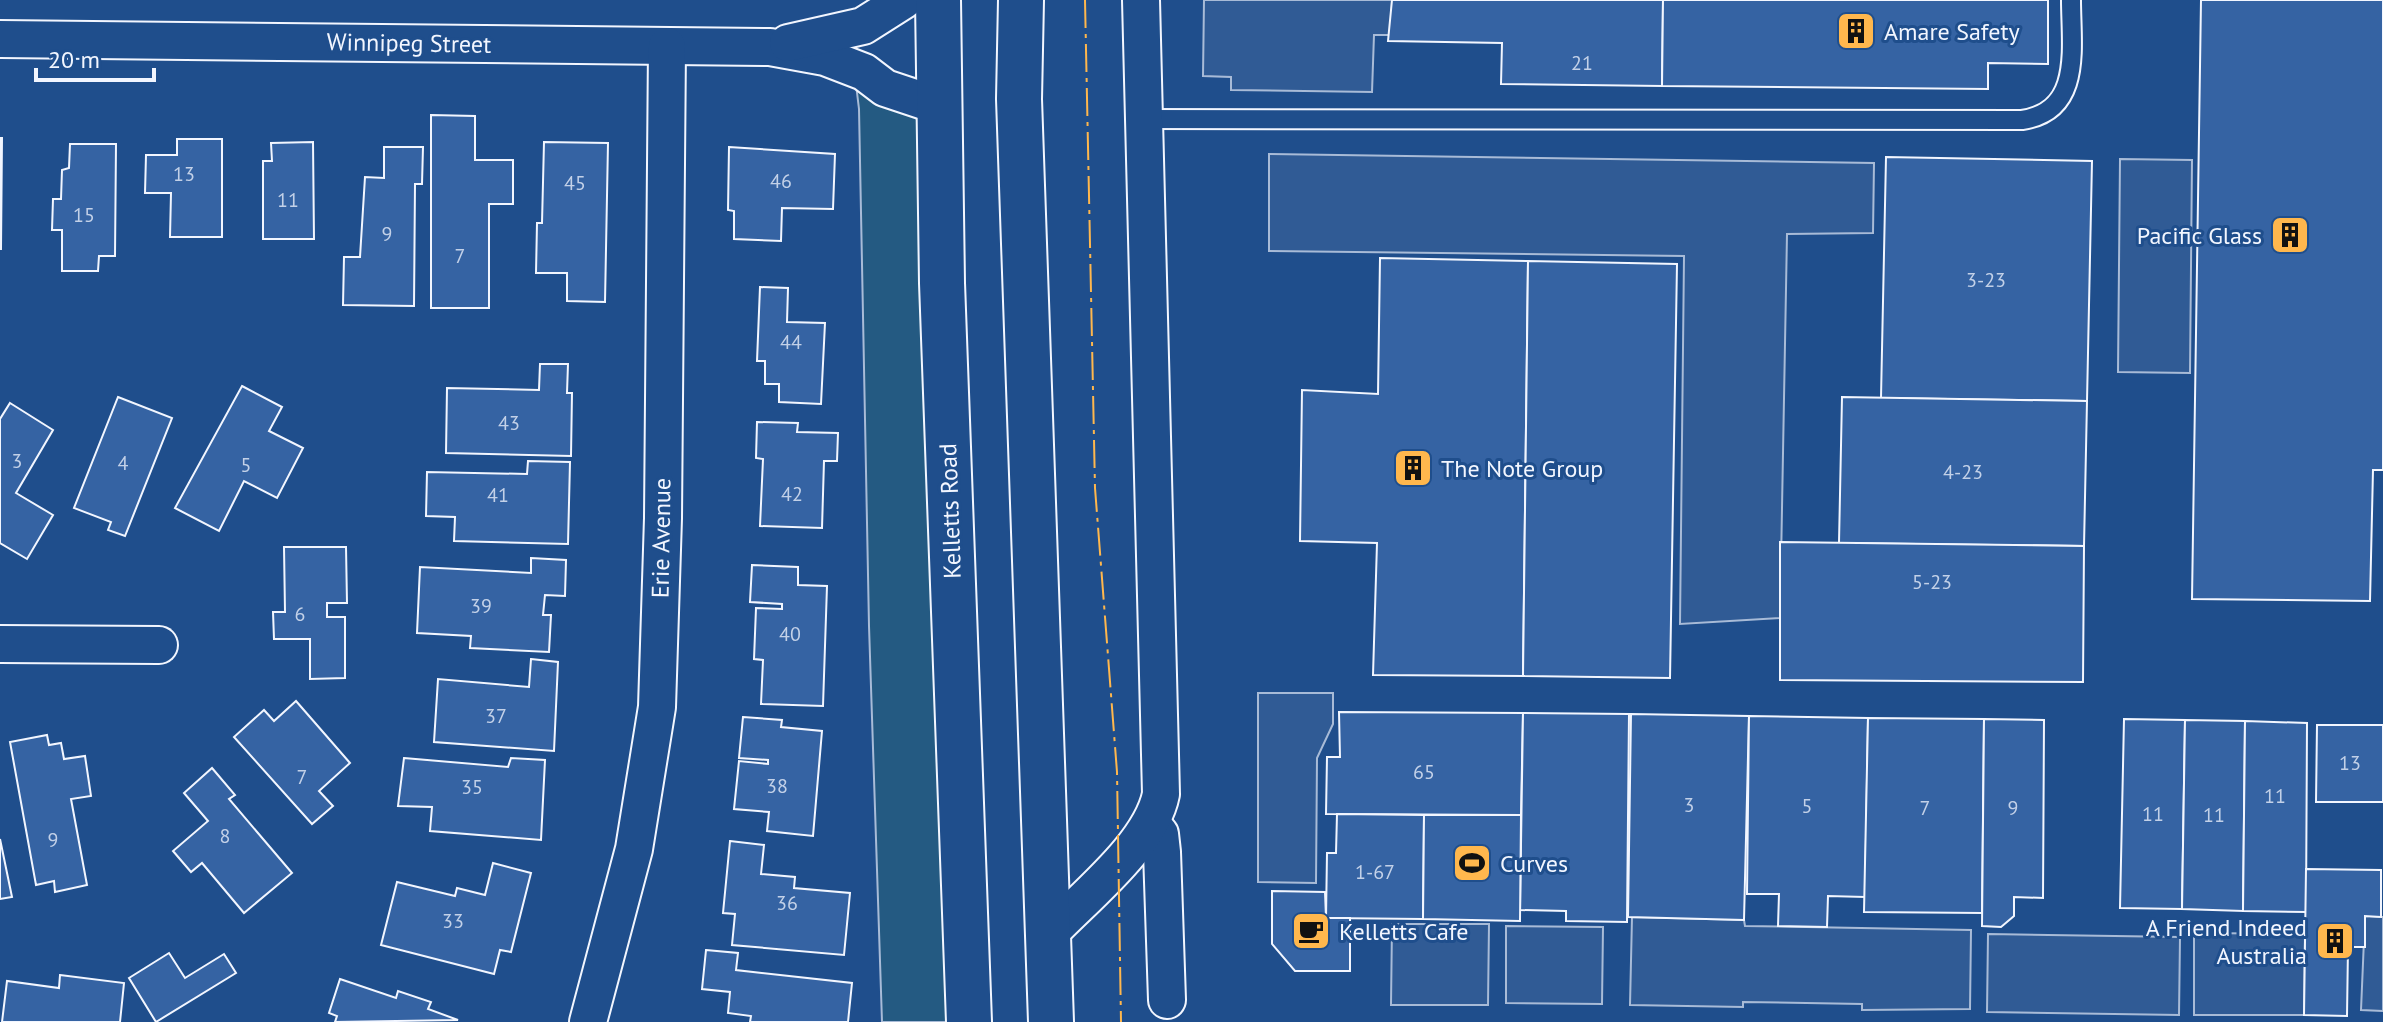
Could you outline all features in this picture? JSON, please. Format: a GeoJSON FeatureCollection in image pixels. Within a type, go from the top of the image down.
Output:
{"type":"FeatureCollection","features":[{"type":"Feature","properties":{"kind":"main road","name":"Kelletts Road"},"geometry":{"type":"LineString","coordinates":[[938,0],[969,1022]]}},
{"type":"Feature","properties":{"kind":"main road"},"geometry":{"type":"LineString","coordinates":[[1021,0],[1019,99],[1051,1022]]}},
{"type":"Feature","properties":{"kind":"street","name":"Winnipeg Street"},"geometry":{"type":"LineString","coordinates":[[770,47],[863,26],[904,0]]}},
{"type":"Feature","properties":{"kind":"street"},"geometry":{"type":"LineString","coordinates":[[1049,934],[1151,823],[1161,794],[1141,0]]}},
{"type":"Feature","properties":{"kind":"street","name":"Winnipeg Street"},"geometry":{"type":"LineString","coordinates":[[0,39],[770,47],[825,57],[864,72],[885,88],[939,106]]}},
{"type":"Feature","properties":{"kind":"street","name":"Erie Avenue"},"geometry":{"type":"LineString","coordinates":[[588,1022],[634,849],[657,707],[663,518],[667,46]]}},
{"type":"Feature","properties":{"kind":"street"},"geometry":{"type":"LineString","coordinates":[[0,644],[159,645]]}},
{"type":"Feature","properties":{"kind":"street"},"geometry":{"type":"LineString","coordinates":[[1151,823],[1160,834],[1162,852],[1167,1000]]}},
{"type":"Feature","properties":{"kind":"lane"},"geometry":{"type":"LineString","coordinates":[[1144,119],[2022,120],[2041,117],[2057,105],[2066,88],[2071,67],[2071,0]]}},
{"type":"Feature","properties":{"kind":"shaded area"},"geometry":{"type":"Polygon","coordinates":[[[1204,0],[1392,0],[1391,35],[1374,35],[1372,92],[1231,90],[1231,77],[1203,76],[1204,0]]]}},
{"type":"Feature","properties":{"kind":"shaded area"},"geometry":{"type":"Polygon","coordinates":[[[854,68],[939,106],[969,1022],[882,1022],[869,626],[859,109],[854,68]]]}},
{"type":"Feature","properties":{"kind":"shaded area"},"geometry":{"type":"Polygon","coordinates":[[[1269,154],[1874,163],[1873,233],[1787,234],[1780,618],[1680,624],[1684,256],[1269,251],[1269,154]]]}},
{"type":"Feature","properties":{"kind":"shaded area"},"geometry":{"type":"Polygon","coordinates":[[[2120,159],[2192,160],[2190,373],[2118,372],[2120,159]]]}},
{"type":"Feature","properties":{"kind":"shaded area"},"geometry":{"type":"Polygon","coordinates":[[[1258,693],[1333,693],[1333,724],[1317,758],[1316,883],[1258,882],[1258,693]]]}},
{"type":"Feature","properties":{"kind":"shaded area"},"geometry":{"type":"Polygon","coordinates":[[[2365,916],[2383,917],[2383,1011],[2361,1010],[2365,916]]]}},
{"type":"Feature","properties":{"kind":"shaded area"},"geometry":{"type":"Polygon","coordinates":[[[1632,917],[1744,920],[1745,926],[1971,930],[1970,1009],[1862,1010],[1862,1004],[1743,1002],[1743,1007],[1630,1005],[1632,917]]]}},
{"type":"Feature","properties":{"kind":"shaded area"},"geometry":{"type":"Polygon","coordinates":[[[1392,924],[1489,924],[1488,1005],[1391,1005],[1392,924]]]}},
{"type":"Feature","properties":{"kind":"shaded area"},"geometry":{"type":"Polygon","coordinates":[[[1506,926],[1603,927],[1602,1004],[1506,1003],[1506,926]]]}},
{"type":"Feature","properties":{"kind":"shaded area"},"geometry":{"type":"Polygon","coordinates":[[[2194,933],[2305,934],[2304,1015],[2194,1015],[2194,933]]]}},
{"type":"Feature","properties":{"kind":"shaded area"},"geometry":{"type":"Polygon","coordinates":[[[1988,934],[2180,937],[2179,1015],[1987,1012],[1988,934]]]}},
{"type":"Feature","properties":{"kind":"building"},"geometry":{"type":"Polygon","coordinates":[[[1392,0],[1663,0],[1662,86],[1501,84],[1502,43],[1388,41],[1392,0]]]}},
{"type":"Feature","properties":{"kind":"building","name":"Amare Safety"},"geometry":{"type":"Polygon","coordinates":[[[1663,0],[2048,0],[2048,64],[1988,63],[1988,89],[1662,86],[1663,0]]]}},
{"type":"Feature","properties":{"kind":"building","name":"Pacific Glass"},"geometry":{"type":"Polygon","coordinates":[[[2201,0],[2383,0],[2383,470],[2373,470],[2370,601],[2192,599],[2201,0]]]}},
{"type":"Feature","properties":{"kind":"building"},"geometry":{"type":"Polygon","coordinates":[[[431,115],[475,116],[475,160],[513,160],[513,204],[489,204],[489,308],[431,308],[431,115]]]}},
{"type":"Feature","properties":{"kind":"building"},"geometry":{"type":"Polygon","coordinates":[[[2,138],[1,249],[0,249],[2,138]]]}},
{"type":"Feature","properties":{"kind":"building"},"geometry":{"type":"Polygon","coordinates":[[[177,139],[222,139],[222,237],[170,237],[171,193],[145,193],[146,155],[177,155],[177,139]]]}},
{"type":"Feature","properties":{"kind":"building"},"geometry":{"type":"Polygon","coordinates":[[[313,142],[314,239],[263,239],[263,161],[272,161],[271,143],[313,142]]]}},
{"type":"Feature","properties":{"kind":"building"},"geometry":{"type":"Polygon","coordinates":[[[544,142],[608,143],[605,302],[567,301],[567,273],[536,273],[537,223],[542,223],[544,142]]]}},
{"type":"Feature","properties":{"kind":"building"},"geometry":{"type":"Polygon","coordinates":[[[70,144],[116,144],[115,256],[99,256],[98,271],[62,271],[62,230],[52,230],[53,199],[61,199],[62,170],[69,168],[70,144]]]}},
{"type":"Feature","properties":{"kind":"building"},"geometry":{"type":"Polygon","coordinates":[[[384,147],[423,147],[422,184],[415,184],[414,306],[343,305],[344,257],[360,257],[365,177],[384,178],[384,147]]]}},
{"type":"Feature","properties":{"kind":"building"},"geometry":{"type":"Polygon","coordinates":[[[729,147],[835,154],[833,209],[782,208],[781,241],[734,239],[734,211],[728,210],[729,147]]]}},
{"type":"Feature","properties":{"kind":"building"},"geometry":{"type":"Polygon","coordinates":[[[1886,157],[2092,161],[2087,401],[1881,398],[1886,157]]]}},
{"type":"Feature","properties":{"kind":"building","name":"The Note Group"},"geometry":{"type":"Polygon","coordinates":[[[1380,258],[1528,261],[1523,676],[1373,675],[1377,543],[1300,541],[1302,390],[1378,394],[1380,258]]]}},
{"type":"Feature","properties":{"kind":"building"},"geometry":{"type":"Polygon","coordinates":[[[1528,261],[1677,264],[1670,678],[1523,676],[1528,261]]]}},
{"type":"Feature","properties":{"kind":"building"},"geometry":{"type":"Polygon","coordinates":[[[760,287],[788,288],[787,322],[825,323],[821,404],[779,402],[779,384],[765,384],[765,361],[757,361],[760,287]]]}},
{"type":"Feature","properties":{"kind":"building"},"geometry":{"type":"Polygon","coordinates":[[[540,364],[568,364],[567,393],[572,393],[571,456],[446,453],[447,388],[539,390],[540,364]]]}},
{"type":"Feature","properties":{"kind":"building"},"geometry":{"type":"Polygon","coordinates":[[[242,386],[282,407],[269,431],[303,448],[277,498],[244,481],[219,531],[175,508],[242,386]]]}},
{"type":"Feature","properties":{"kind":"building"},"geometry":{"type":"Polygon","coordinates":[[[118,397],[172,418],[125,536],[108,530],[111,522],[74,508],[118,397]]]}},
{"type":"Feature","properties":{"kind":"building"},"geometry":{"type":"Polygon","coordinates":[[[1842,397],[2087,401],[2084,546],[1839,543],[1842,397]]]}},
{"type":"Feature","properties":{"kind":"building"},"geometry":{"type":"Polygon","coordinates":[[[10,403],[53,430],[16,493],[53,515],[27,559],[0,543],[0,419],[10,403]]]}},
{"type":"Feature","properties":{"kind":"building"},"geometry":{"type":"Polygon","coordinates":[[[757,422],[798,423],[797,432],[838,433],[837,461],[824,461],[822,528],[760,526],[763,459],[756,458],[757,422]]]}},
{"type":"Feature","properties":{"kind":"building"},"geometry":{"type":"Polygon","coordinates":[[[528,461],[570,462],[568,544],[454,541],[455,517],[426,516],[427,472],[527,474],[528,461]]]}},
{"type":"Feature","properties":{"kind":"building"},"geometry":{"type":"Polygon","coordinates":[[[1780,542],[2084,546],[2083,682],[1780,680],[1780,542]]]}},
{"type":"Feature","properties":{"kind":"building"},"geometry":{"type":"Polygon","coordinates":[[[284,547],[346,547],[347,603],[327,603],[327,617],[345,617],[345,678],[310,679],[310,639],[274,639],[273,612],[285,612],[284,547]]]}},
{"type":"Feature","properties":{"kind":"building"},"geometry":{"type":"Polygon","coordinates":[[[531,558],[566,560],[565,596],[545,595],[543,615],[551,615],[549,652],[470,648],[471,636],[417,633],[420,567],[531,573],[531,558]]]}},
{"type":"Feature","properties":{"kind":"building"},"geometry":{"type":"Polygon","coordinates":[[[752,565],[798,567],[798,585],[827,586],[823,706],[761,704],[763,660],[754,659],[756,608],[782,609],[782,604],[750,602],[752,565]]]}},
{"type":"Feature","properties":{"kind":"building"},"geometry":{"type":"Polygon","coordinates":[[[531,659],[558,662],[554,751],[434,742],[438,679],[529,687],[531,659]]]}},
{"type":"Feature","properties":{"kind":"building"},"geometry":{"type":"Polygon","coordinates":[[[296,701],[350,763],[319,791],[333,806],[312,824],[234,737],[264,710],[274,721],[296,701]]]}},
{"type":"Feature","properties":{"kind":"building"},"geometry":{"type":"Polygon","coordinates":[[[1339,712],[1523,713],[1521,815],[1326,814],[1327,757],[1340,757],[1339,712]]]}},
{"type":"Feature","properties":{"kind":"building"},"geometry":{"type":"Polygon","coordinates":[[[1523,713],[1629,714],[1627,922],[1566,921],[1566,911],[1520,910],[1523,713]]]}},
{"type":"Feature","properties":{"kind":"building"},"geometry":{"type":"Polygon","coordinates":[[[1631,714],[1749,716],[1744,920],[1628,917],[1631,714]]]}},
{"type":"Feature","properties":{"kind":"building"},"geometry":{"type":"Polygon","coordinates":[[[1749,716],[1868,718],[1865,897],[1828,896],[1827,927],[1778,926],[1779,894],[1747,894],[1749,716]]]}},
{"type":"Feature","properties":{"kind":"building"},"geometry":{"type":"Polygon","coordinates":[[[743,717],[782,720],[781,727],[822,731],[813,836],[767,831],[769,812],[734,809],[739,761],[768,764],[768,760],[739,758],[743,717]]]}},
{"type":"Feature","properties":{"kind":"building"},"geometry":{"type":"Polygon","coordinates":[[[1868,718],[1984,719],[1982,913],[1864,912],[1868,718]]]}},
{"type":"Feature","properties":{"kind":"building"},"geometry":{"type":"Polygon","coordinates":[[[1984,719],[2044,720],[2043,898],[2014,897],[2014,916],[2001,927],[1982,926],[1984,719]]]}},
{"type":"Feature","properties":{"kind":"building"},"geometry":{"type":"Polygon","coordinates":[[[2124,719],[2185,720],[2182,909],[2120,908],[2124,719]]]}},
{"type":"Feature","properties":{"kind":"building"},"geometry":{"type":"Polygon","coordinates":[[[2185,720],[2245,721],[2243,911],[2182,909],[2185,720]]]}},
{"type":"Feature","properties":{"kind":"building"},"geometry":{"type":"Polygon","coordinates":[[[2245,721],[2307,723],[2306,912],[2243,911],[2245,721]]]}},
{"type":"Feature","properties":{"kind":"building"},"geometry":{"type":"Polygon","coordinates":[[[2317,725],[2383,725],[2383,802],[2316,802],[2317,725]]]}},
{"type":"Feature","properties":{"kind":"building"},"geometry":{"type":"Polygon","coordinates":[[[47,735],[49,745],[61,743],[64,759],[85,756],[91,796],[71,799],[87,885],[55,892],[54,881],[36,885],[10,742],[47,735]]]}},
{"type":"Feature","properties":{"kind":"building"},"geometry":{"type":"Polygon","coordinates":[[[404,758],[508,767],[511,758],[545,760],[541,840],[430,831],[432,807],[398,806],[404,758]]]}},
{"type":"Feature","properties":{"kind":"building"},"geometry":{"type":"Polygon","coordinates":[[[212,768],[235,795],[229,799],[292,873],[244,913],[202,863],[191,872],[173,851],[208,821],[184,793],[212,768]]]}},
{"type":"Feature","properties":{"kind":"building"},"geometry":{"type":"Polygon","coordinates":[[[1337,814],[1424,815],[1423,919],[1326,918],[1327,853],[1336,853],[1337,814]]]}},
{"type":"Feature","properties":{"kind":"building","name":"Curves"},"geometry":{"type":"Polygon","coordinates":[[[1424,815],[1521,815],[1520,921],[1423,919],[1424,815]]]}},
{"type":"Feature","properties":{"kind":"building"},"geometry":{"type":"Polygon","coordinates":[[[0,839],[12,897],[0,899],[0,839]]]}},
{"type":"Feature","properties":{"kind":"building"},"geometry":{"type":"Polygon","coordinates":[[[730,841],[764,845],[761,874],[795,877],[794,888],[850,893],[844,955],[732,945],[735,914],[723,913],[730,841]]]}},
{"type":"Feature","properties":{"kind":"building"},"geometry":{"type":"Polygon","coordinates":[[[493,863],[531,873],[511,952],[500,950],[494,974],[381,945],[397,882],[455,896],[457,888],[485,895],[493,863]]]}},
{"type":"Feature","properties":{"kind":"building","name":"A Friend Indeed Australia"},"geometry":{"type":"Polygon","coordinates":[[[2306,869],[2381,870],[2381,917],[2365,916],[2365,947],[2348,947],[2347,1016],[2304,1015],[2306,869]]]}},
{"type":"Feature","properties":{"kind":"building","name":"Kelletts Cafe"},"geometry":{"type":"Polygon","coordinates":[[[1272,891],[1325,892],[1326,918],[1350,918],[1350,971],[1295,971],[1272,944],[1272,891]]]}},
{"type":"Feature","properties":{"kind":"building"},"geometry":{"type":"Polygon","coordinates":[[[706,950],[738,953],[736,970],[852,983],[848,1022],[750,1022],[751,1016],[728,1013],[730,992],[702,989],[706,950]]]}},
{"type":"Feature","properties":{"kind":"building"},"geometry":{"type":"Polygon","coordinates":[[[169,953],[185,978],[224,954],[236,973],[156,1022],[129,978],[169,953]]]}},
{"type":"Feature","properties":{"kind":"building"},"geometry":{"type":"Polygon","coordinates":[[[60,975],[124,983],[120,1022],[2,1022],[7,981],[59,988],[60,975]]]}},
{"type":"Feature","properties":{"kind":"building"},"geometry":{"type":"Polygon","coordinates":[[[340,979],[396,998],[398,991],[431,1002],[428,1009],[458,1020],[335,1022],[337,1016],[329,1013],[340,979]]]}},
{"type":"Feature","properties":{"kind":"power"},"geometry":{"type":"LineString","coordinates":[[1085,0],[1095,488],[1117,772],[1121,1022]]}},
{"type":"Feature","properties":{"kind":"place","name":"Amare Safety"},"geometry":{"type":"Point","coordinates":[1856,31]}},
{"type":"Feature","properties":{"kind":"place","name":"Pacific Glass"},"geometry":{"type":"Point","coordinates":[2290,235]}},
{"type":"Feature","properties":{"kind":"place","name":"The Note Group"},"geometry":{"type":"Point","coordinates":[1413,468]}},
{"type":"Feature","properties":{"kind":"place","name":"Curves"},"geometry":{"type":"Point","coordinates":[1472,863]}},
{"type":"Feature","properties":{"kind":"place","name":"Kelletts Cafe"},"geometry":{"type":"Point","coordinates":[1311,931]}},
{"type":"Feature","properties":{"kind":"place","name":"A Friend Indeed Australia"},"geometry":{"type":"Point","coordinates":[2335,941]}}]}
